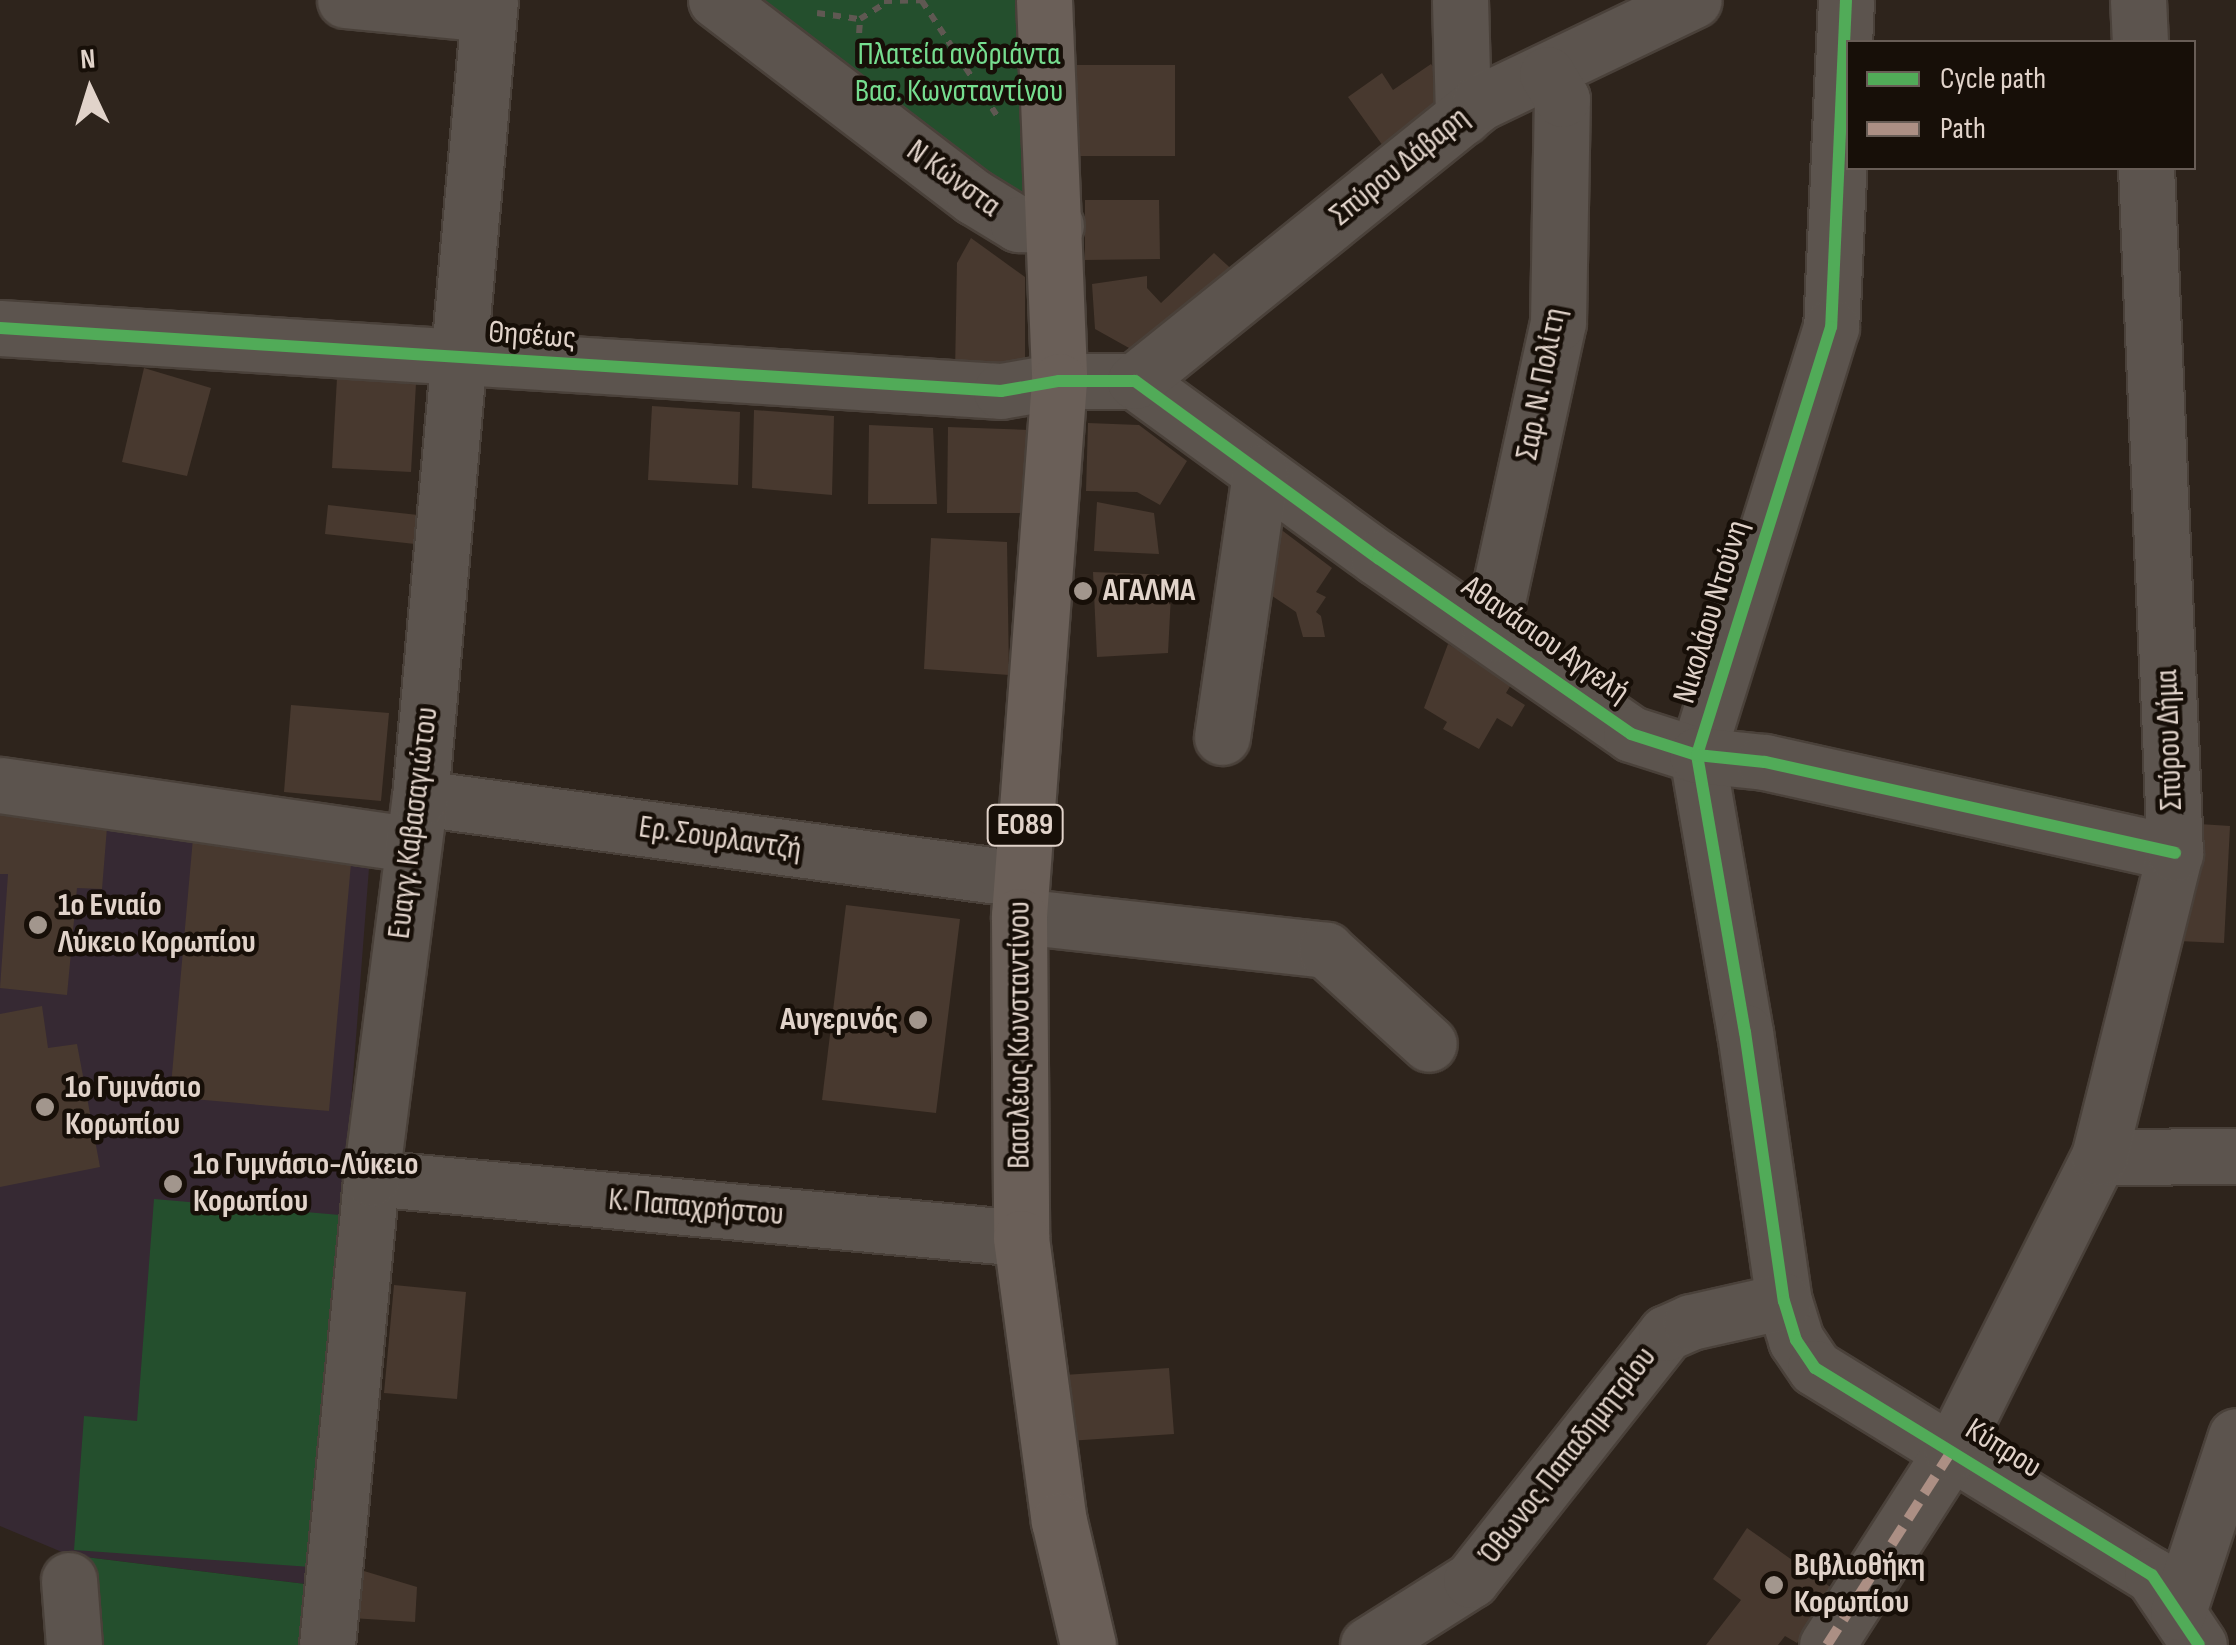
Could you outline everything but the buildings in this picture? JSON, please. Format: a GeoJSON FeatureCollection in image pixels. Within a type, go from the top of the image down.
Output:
{"type":"FeatureCollection","features":[{"type":"Feature","properties":{"kind":"main road","name":"Βασιλέως Κωνσταντίνου"},"geometry":{"type":"LineString","coordinates":[[1044,0],[1056,225],[1059,381],[1019,898],[1021,1238],[1058,1521],[1088,1645]]}},
{"type":"Feature","properties":{"kind":"street"},"geometry":{"type":"LineString","coordinates":[[345,0],[489,7]]}},
{"type":"Feature","properties":{"kind":"street","name":"Ν Κώνστα"},"geometry":{"type":"LineString","coordinates":[[716,0],[980,200],[1018,224],[1056,225]]}},
{"type":"Feature","properties":{"kind":"street"},"geometry":{"type":"LineString","coordinates":[[1460,0],[1463,117]]}},
{"type":"Feature","properties":{"kind":"street","name":"Σπύρου Δάβαρη"},"geometry":{"type":"LineString","coordinates":[[1135,381],[1479,104],[1547,74],[1636,14],[1694,0]]}},
{"type":"Feature","properties":{"kind":"street","name":"Νικολάου Ντούνη"},"geometry":{"type":"LineString","coordinates":[[1784,1301],[1745,1032],[1697,755],[1831,326],[1846,0]]}},
{"type":"Feature","properties":{"kind":"street"},"geometry":{"type":"LineString","coordinates":[[2138,0],[2140,40]]}},
{"type":"Feature","properties":{"kind":"street","name":"Ευαγγ. Καβασαγιώτου"},"geometry":{"type":"LineString","coordinates":[[327,1645],[371,1178],[416,821],[489,7]]}},
{"type":"Feature","properties":{"kind":"street","name":"Σαρ. Ν. Πολίτη"},"geometry":{"type":"LineString","coordinates":[[1490,634],[1558,322],[1562,99],[1547,74]]}},
{"type":"Feature","properties":{"kind":"street","name":"Σπύρου Δήμα"},"geometry":{"type":"LineString","coordinates":[[1827,1645],[1952,1450],[2098,1156],[2175,853],[2146,170]]}},
{"type":"Feature","properties":{"kind":"street","name":"Θησέως"},"geometry":{"type":"LineString","coordinates":[[0,328],[1001,391],[1059,381]]}},
{"type":"Feature","properties":{"kind":"street"},"geometry":{"type":"LineString","coordinates":[[1059,381],[1135,381]]}},
{"type":"Feature","properties":{"kind":"street","name":"Αθανάσιου Αγγελή"},"geometry":{"type":"LineString","coordinates":[[1135,381],[1631,734],[1697,755],[1765,762],[2175,853]]}},
{"type":"Feature","properties":{"kind":"street"},"geometry":{"type":"LineString","coordinates":[[1222,737],[1260,473]]}},
{"type":"Feature","properties":{"kind":"street","name":"Ερ. Σουρλαντζή"},"geometry":{"type":"LineString","coordinates":[[0,786],[416,821],[1019,898],[1326,950],[1429,1044]]}},
{"type":"Feature","properties":{"kind":"street"},"geometry":{"type":"LineString","coordinates":[[2098,1156],[2236,1156]]}},
{"type":"Feature","properties":{"kind":"street","name":"Κ. Παπαχρήστου"},"geometry":{"type":"LineString","coordinates":[[371,1178],[1021,1238]]}},
{"type":"Feature","properties":{"kind":"street","name":"Κύπρου"},"geometry":{"type":"LineString","coordinates":[[1784,1301],[1796,1340],[1815,1368],[2152,1574],[2188,1628]]}},
{"type":"Feature","properties":{"kind":"street","name":"Όθωνος Παπαδημητρίου"},"geometry":{"type":"LineString","coordinates":[[1368,1645],[1471,1580],[1666,1332],[1691,1322],[1784,1301]]}},
{"type":"Feature","properties":{"kind":"street"},"geometry":{"type":"LineString","coordinates":[[2188,1628],[2236,1436]]}},
{"type":"Feature","properties":{"kind":"street"},"geometry":{"type":"LineString","coordinates":[[69,1580],[74,1645]]}},
{"type":"Feature","properties":{"kind":"path"},"geometry":{"type":"LineString","coordinates":[[884,0],[923,0],[1002,123],[1050,124]]}},
{"type":"Feature","properties":{"kind":"shaded area","name":"1ο Γυμνάσιο-Λύκειο Κορωπίου"},"geometry":{"type":"Polygon","coordinates":[[[0,797],[371,842],[314,1585],[69,1555],[0,1526],[0,797]]]}},
{"type":"Feature","properties":{"kind":"green space","name":"Πλατεία ανδριάντα Βασ. Κωνσταντίνου"},"geometry":{"type":"Polygon","coordinates":[[[765,0],[1028,0],[1038,175],[1020,199],[763,17],[765,0]]]}},
{"type":"Feature","properties":{"kind":"green space"},"geometry":{"type":"Polygon","coordinates":[[[154,1199],[340,1215],[311,1567],[74,1550],[84,1416],[137,1421],[154,1199]]]}},
{"type":"Feature","properties":{"kind":"green space"},"geometry":{"type":"Polygon","coordinates":[[[69,1555],[314,1585],[310,1645],[104,1645],[87,1579],[69,1555]]]}},
{"type":"Feature","properties":{"kind":"marked path"},"geometry":{"type":"LineString","coordinates":[[1827,1645],[1952,1450]]}},
{"type":"Feature","properties":{"kind":"cycle path"},"geometry":{"type":"LineString","coordinates":[[1846,0],[1831,327],[1697,755],[1745,1032],[1784,1301],[1796,1340],[1815,1368],[2152,1575],[2199,1645]]}},
{"type":"Feature","properties":{"kind":"cycle path"},"geometry":{"type":"LineString","coordinates":[[0,328],[1001,391],[1059,381],[1135,381],[1378,558],[1631,734],[1697,755],[1765,762],[2175,853]]}},
{"type":"Feature","properties":{"kind":"place","name":"ΑΓΑΛΜΑ"},"geometry":{"type":"Point","coordinates":[1083,591]}},
{"type":"Feature","properties":{"kind":"place","name":"1ο Ενιαίο Λύκειο Κορωπίου"},"geometry":{"type":"Point","coordinates":[38,925]}},
{"type":"Feature","properties":{"kind":"place","name":"Αυγερινός"},"geometry":{"type":"Point","coordinates":[918,1020]}},
{"type":"Feature","properties":{"kind":"place","name":"1ο Γυμνάσιο Κορωπίου"},"geometry":{"type":"Point","coordinates":[45,1107]}},
{"type":"Feature","properties":{"kind":"place","name":"1ο Γυμνάσιο-Λύκειο Κορωπίου"},"geometry":{"type":"Point","coordinates":[173,1184]}},
{"type":"Feature","properties":{"kind":"place","name":"Βιβλιοθήκη Κορωπίου"},"geometry":{"type":"Point","coordinates":[1774,1585]}}]}
